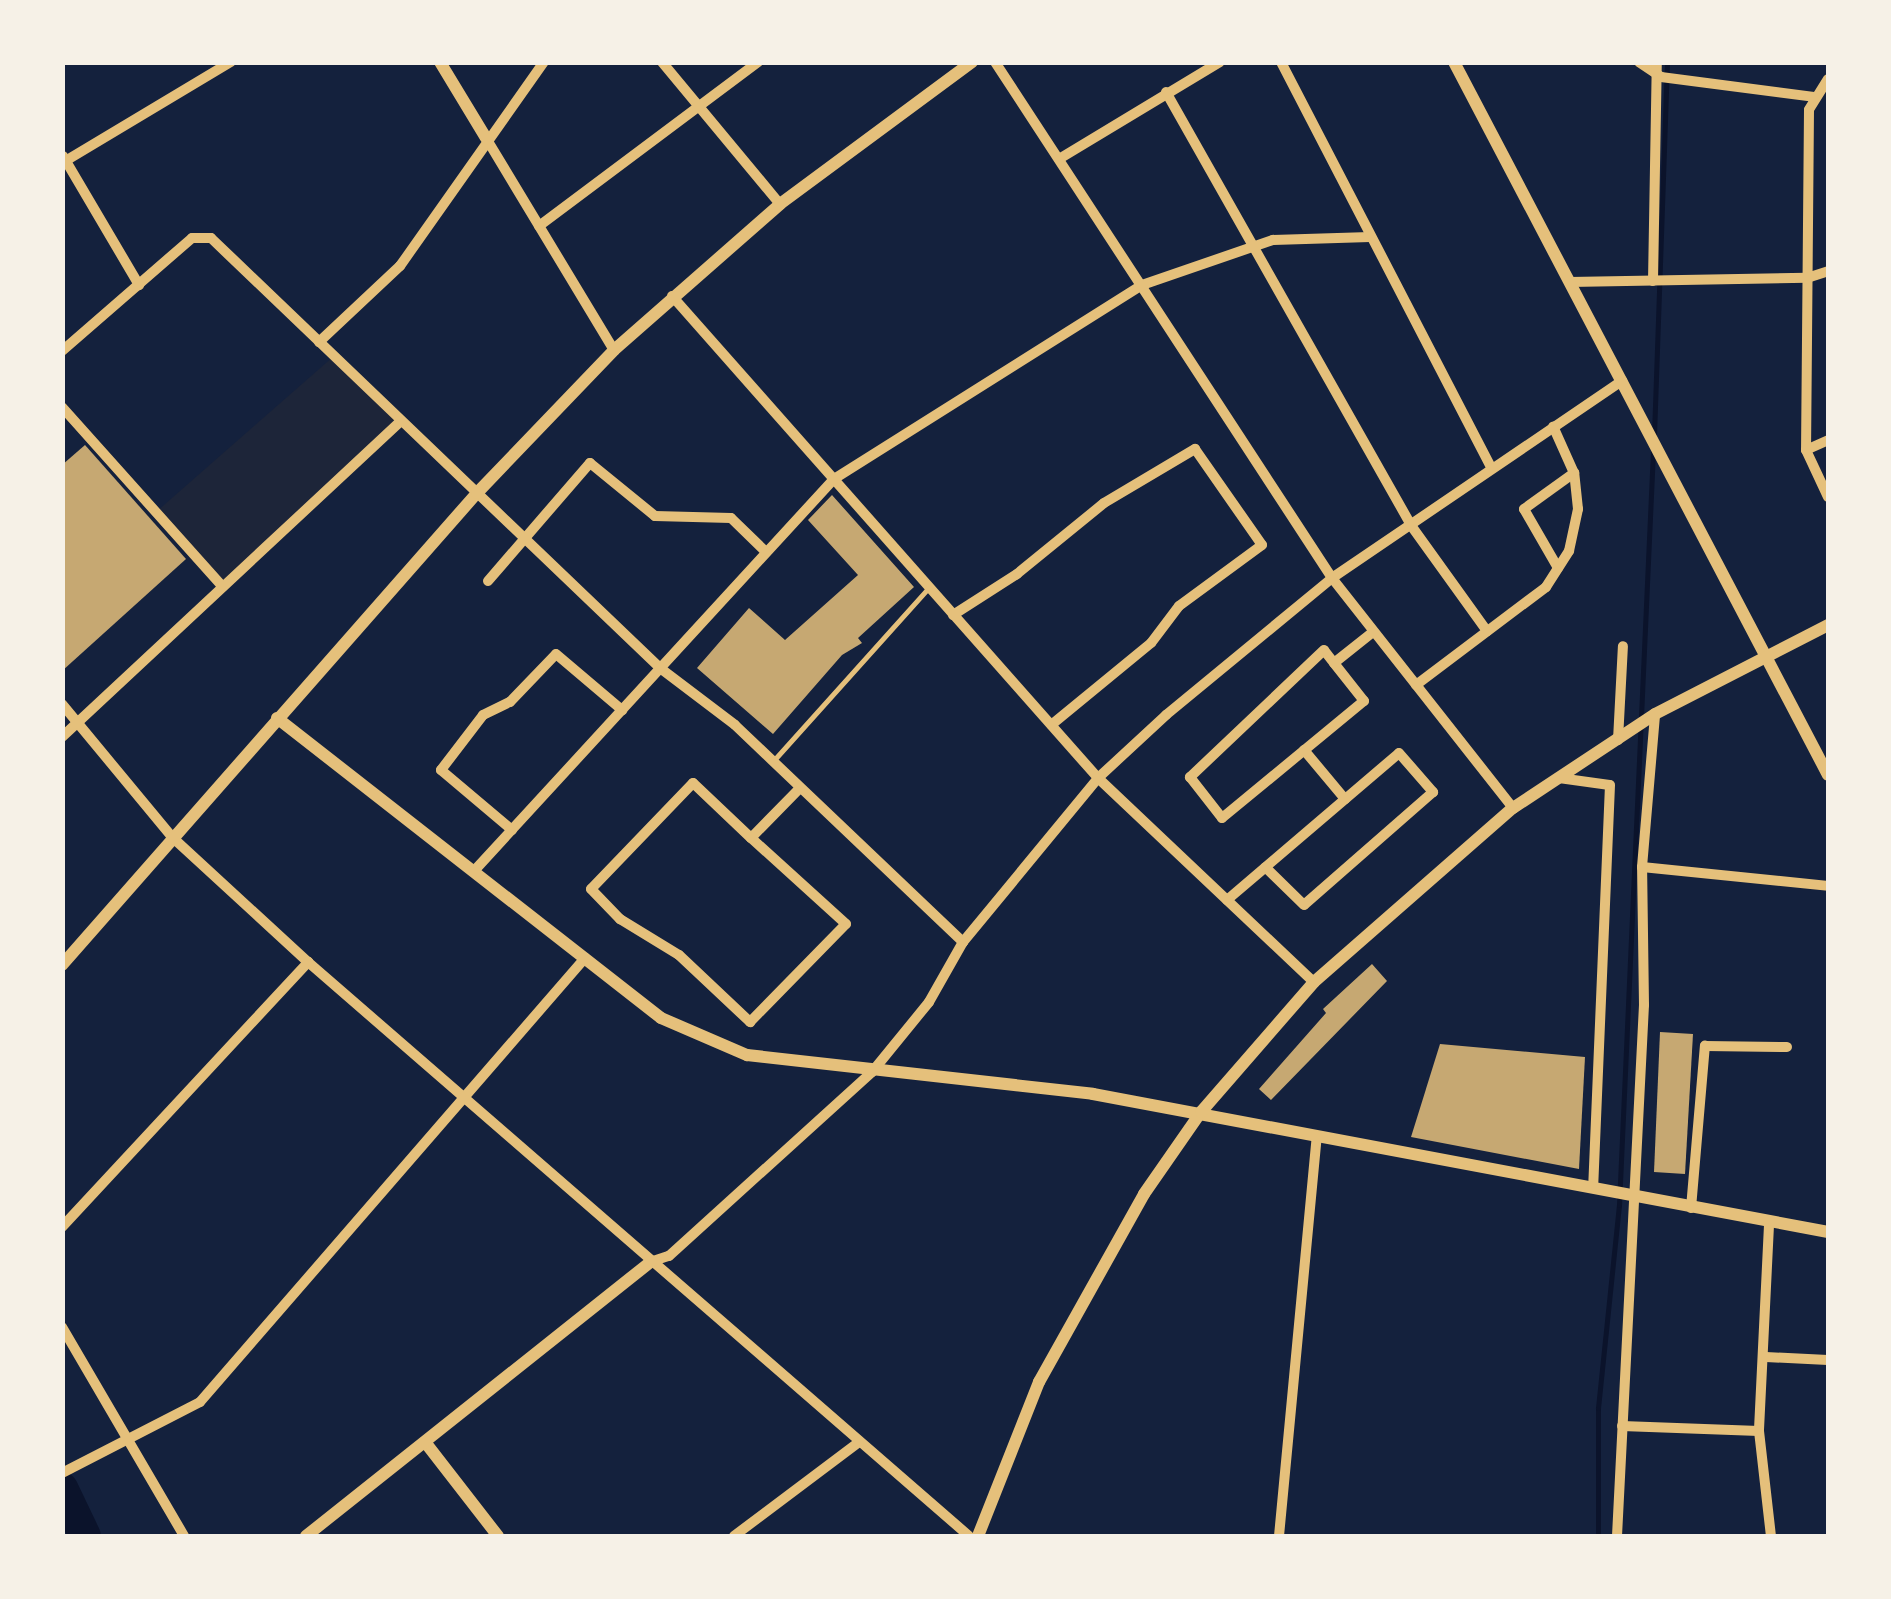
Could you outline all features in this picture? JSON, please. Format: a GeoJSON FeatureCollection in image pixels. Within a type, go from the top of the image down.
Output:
{"type":"FeatureCollection","features":[{"type":"Feature","properties":{"kind":"street"},"geometry":{"type":"LineString","coordinates":[[139,284],[64,160],[231,62]]}},
{"type":"Feature","properties":{"kind":"street"},"geometry":{"type":"LineString","coordinates":[[440,62],[614,350]]}},
{"type":"Feature","properties":{"kind":"street"},"geometry":{"type":"LineString","coordinates":[[319,342],[400,266],[486,138],[544,62]]}},
{"type":"Feature","properties":{"kind":"street"},"geometry":{"type":"LineString","coordinates":[[662,62],[780,204]]}},
{"type":"Feature","properties":{"kind":"street"},"geometry":{"type":"LineString","coordinates":[[539,226],[702,109],[758,62]]}},
{"type":"Feature","properties":{"kind":"street"},"geometry":{"type":"LineString","coordinates":[[62,964],[477,492],[614,350],[780,204],[972,62]]}},
{"type":"Feature","properties":{"kind":"street"},"geometry":{"type":"LineString","coordinates":[[995,62],[1332,578],[1513,808]]}},
{"type":"Feature","properties":{"kind":"street"},"geometry":{"type":"LineString","coordinates":[[1059,159],[1220,62]]}},
{"type":"Feature","properties":{"kind":"street"},"geometry":{"type":"LineString","coordinates":[[1281,62],[1490,466]]}},
{"type":"Feature","properties":{"kind":"street"},"geometry":{"type":"LineString","coordinates":[[1639,62],[1683,80],[1814,97]]}},
{"type":"Feature","properties":{"kind":"street"},"geometry":{"type":"LineString","coordinates":[[1455,63],[1828,775]]}},
{"type":"Feature","properties":{"kind":"street"},"geometry":{"type":"LineString","coordinates":[[1653,281],[1658,71]]}},
{"type":"Feature","properties":{"kind":"street"},"geometry":{"type":"LineString","coordinates":[[1828,80],[1814,97],[1806,450],[1828,497]]}},
{"type":"Feature","properties":{"kind":"street"},"geometry":{"type":"LineString","coordinates":[[1166,92],[1410,524],[1488,631]]}},
{"type":"Feature","properties":{"kind":"street"},"geometry":{"type":"LineString","coordinates":[[62,351],[202,234],[660,668],[773,762],[963,942]]}},
{"type":"Feature","properties":{"kind":"street"},"geometry":{"type":"LineString","coordinates":[[474,871],[834,479],[1142,285],[1256,246],[1370,236]]}},
{"type":"Feature","properties":{"kind":"street"},"geometry":{"type":"LineString","coordinates":[[1570,282],[1807,278],[1828,271]]}},
{"type":"Feature","properties":{"kind":"street"},"geometry":{"type":"LineString","coordinates":[[672,296],[1098,778],[1314,982]]}},
{"type":"Feature","properties":{"kind":"street"},"geometry":{"type":"LineString","coordinates":[[306,1536],[650,1262],[668,1256],[872,1072],[930,1002],[963,942],[1098,778],[1332,578],[1490,466],[1622,381]]}},
{"type":"Feature","properties":{"kind":"street"},"geometry":{"type":"LineString","coordinates":[[62,407],[223,587]]}},
{"type":"Feature","properties":{"kind":"street"},"geometry":{"type":"LineString","coordinates":[[62,737],[401,421]]}},
{"type":"Feature","properties":{"kind":"street"},"geometry":{"type":"LineString","coordinates":[[1416,686],[1546,587],[1558,568],[1578,509],[1574,473],[1553,426]]}},
{"type":"Feature","properties":{"kind":"street"},"geometry":{"type":"LineString","coordinates":[[1806,450],[1828,440]]}},
{"type":"Feature","properties":{"kind":"street"},"geometry":{"type":"LineString","coordinates":[[953,615],[1104,504],[1195,449],[1262,546],[1179,606],[1151,643],[1051,725]]}},
{"type":"Feature","properties":{"kind":"street"},"geometry":{"type":"LineString","coordinates":[[488,581],[590,463],[655,516],[731,518],[766,552]]}},
{"type":"Feature","properties":{"kind":"street"},"geometry":{"type":"LineString","coordinates":[[1558,568],[1524,508],[1574,473]]}},
{"type":"Feature","properties":{"kind":"street"},"geometry":{"type":"LineString","coordinates":[[978,1536],[1040,1382],[1083,1297],[1201,1112],[1314,982],[1513,808],[1651,717],[1828,625]]}},
{"type":"Feature","properties":{"kind":"street"},"geometry":{"type":"LineString","coordinates":[[1334,663],[1373,632]]}},
{"type":"Feature","properties":{"kind":"street"},"geometry":{"type":"LineString","coordinates":[[1622,737],[1623,646]]}},
{"type":"Feature","properties":{"kind":"street"},"geometry":{"type":"LineString","coordinates":[[1324,650],[1334,663],[1364,701],[1222,818],[1190,777],[1324,650]]}},
{"type":"Feature","properties":{"kind":"street"},"geometry":{"type":"LineString","coordinates":[[512,830],[441,770],[483,715],[510,702],[556,654],[622,710]]}},
{"type":"Feature","properties":{"kind":"street"},"geometry":{"type":"LineString","coordinates":[[62,704],[172,837],[308,962],[461,1100],[969,1536]]}},
{"type":"Feature","properties":{"kind":"street"},"geometry":{"type":"LineString","coordinates":[[1617,1536],[1631,1194],[1644,1005],[1642,868],[1651,717]]}},
{"type":"Feature","properties":{"kind":"street"},"geometry":{"type":"LineString","coordinates":[[277,718],[660,1018],[747,1055],[872,1072],[1034,1086],[1201,1112],[1600,1187],[1769,1225],[1828,1232]]}},
{"type":"Feature","properties":{"kind":"street"},"geometry":{"type":"LineString","coordinates":[[1304,750],[1345,799]]}},
{"type":"Feature","properties":{"kind":"street"},"geometry":{"type":"LineString","coordinates":[[1227,900],[1265,867],[1345,799],[1399,752],[1433,792],[1304,904],[1265,867]]}},
{"type":"Feature","properties":{"kind":"street"},"geometry":{"type":"LineString","coordinates":[[1559,778],[1610,785],[1600,1187]]}},
{"type":"Feature","properties":{"kind":"street"},"geometry":{"type":"LineString","coordinates":[[693,783],[751,838],[846,924],[750,1022],[680,955],[620,919],[591,890],[693,783]]}},
{"type":"Feature","properties":{"kind":"street"},"geometry":{"type":"LineString","coordinates":[[751,838],[800,788]]}},
{"type":"Feature","properties":{"kind":"street"},"geometry":{"type":"LineString","coordinates":[[1642,868],[1828,886]]}},
{"type":"Feature","properties":{"kind":"street"},"geometry":{"type":"LineString","coordinates":[[62,1474],[200,1402],[586,958]]}},
{"type":"Feature","properties":{"kind":"street"},"geometry":{"type":"LineString","coordinates":[[62,1227],[308,962]]}},
{"type":"Feature","properties":{"kind":"street"},"geometry":{"type":"LineString","coordinates":[[1691,1208],[1705,1046],[1787,1047]]}},
{"type":"Feature","properties":{"kind":"street"},"geometry":{"type":"LineString","coordinates":[[1279,1536],[1318,1136]]}},
{"type":"Feature","properties":{"kind":"street"},"geometry":{"type":"LineString","coordinates":[[1769,1225],[1760,1431],[1772,1536]]}},
{"type":"Feature","properties":{"kind":"street"},"geometry":{"type":"LineString","coordinates":[[62,1326],[184,1536]]}},
{"type":"Feature","properties":{"kind":"street"},"geometry":{"type":"LineString","coordinates":[[1766,1357],[1828,1360]]}},
{"type":"Feature","properties":{"kind":"street"},"geometry":{"type":"LineString","coordinates":[[1622,1426],[1760,1431]]}},
{"type":"Feature","properties":{"kind":"street"},"geometry":{"type":"LineString","coordinates":[[425,1442],[498,1536]]}},
{"type":"Feature","properties":{"kind":"street"},"geometry":{"type":"LineString","coordinates":[[734,1536],[859,1442]]}},
{"type":"Feature","properties":{"kind":"lane"},"geometry":{"type":"LineString","coordinates":[[773,762],[929,587]]}},
{"type":"Feature","properties":{"kind":"shaded area"},"geometry":{"type":"Polygon","coordinates":[[[334,356],[401,421],[223,587],[156,512],[334,356]]]}},
{"type":"Feature","properties":{"kind":"building"},"geometry":{"type":"Polygon","coordinates":[[[85,445],[186,559],[62,671],[62,465],[85,445]]]}},
{"type":"Feature","properties":{"kind":"building"},"geometry":{"type":"Polygon","coordinates":[[[832,495],[914,587],[858,638],[862,643],[842,655],[773,734],[697,668],[749,608],[785,640],[858,575],[808,520],[832,495]]]}},
{"type":"Feature","properties":{"kind":"building"},"geometry":{"type":"Polygon","coordinates":[[[1372,964],[1387,981],[1271,1100],[1259,1089],[1326,1013],[1323,1009],[1372,964]]]}},
{"type":"Feature","properties":{"kind":"building"},"geometry":{"type":"Polygon","coordinates":[[[1660,1032],[1693,1034],[1685,1174],[1654,1172],[1660,1032]]]}},
{"type":"Feature","properties":{"kind":"building"},"geometry":{"type":"Polygon","coordinates":[[[1440,1044],[1585,1057],[1579,1169],[1411,1137],[1440,1044]]]}},
{"type":"Feature","properties":{"kind":"waterway"},"geometry":{"type":"LineString","coordinates":[[1654,435],[1667,62]]}},
{"type":"Feature","properties":{"kind":"waterway"},"geometry":{"type":"LineString","coordinates":[[1598,1536],[1598,1408],[1619,1205],[1653,451]]}},
{"type":"Feature","properties":{"kind":"waterway"},"geometry":{"type":"LineString","coordinates":[[62,1488],[85,1536]]}}]}
